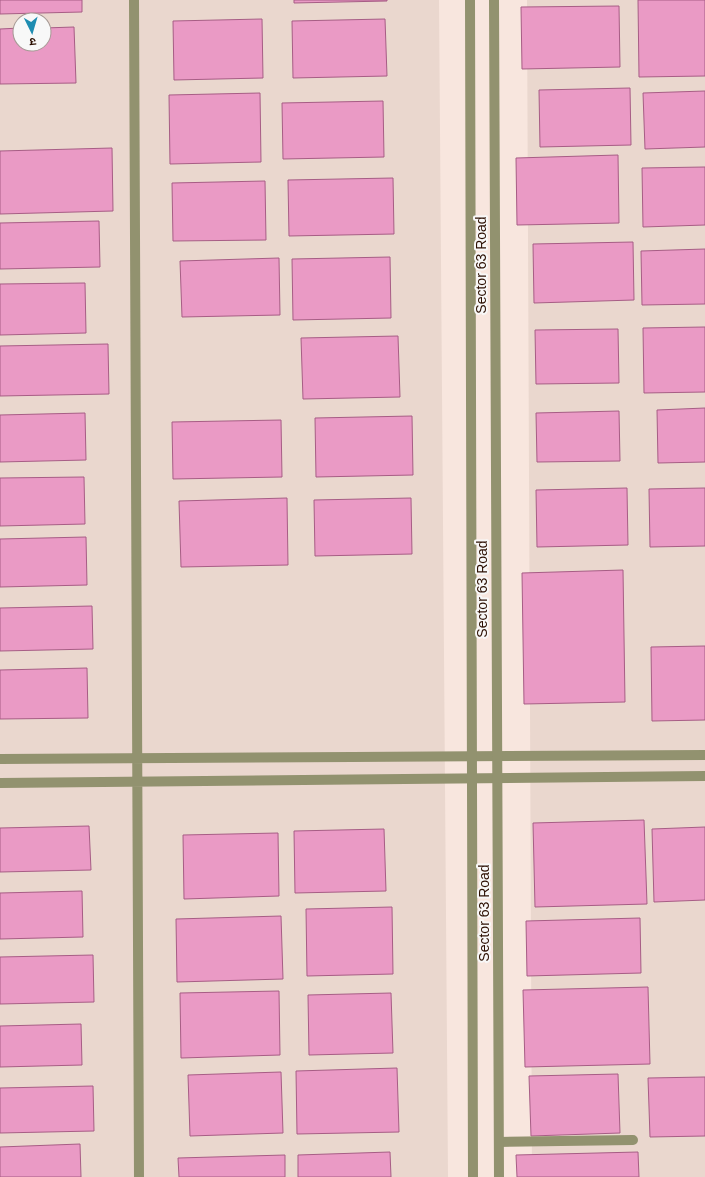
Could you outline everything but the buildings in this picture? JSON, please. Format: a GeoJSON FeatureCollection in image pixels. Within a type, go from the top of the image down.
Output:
{"type":"FeatureCollection","features":[{"type":"Feature","properties":{"kind":"street"},"geometry":{"type":"LineString","coordinates":[[134,0],[140,1177]]}},
{"type":"Feature","properties":{"kind":"street","name":"Sector 63 Road"},"geometry":{"type":"LineString","coordinates":[[470,0],[473,1177]]}},
{"type":"Feature","properties":{"kind":"street","name":"Sector 63 Road"},"geometry":{"type":"LineString","coordinates":[[494,0],[499,1177]]}},
{"type":"Feature","properties":{"kind":"street"},"geometry":{"type":"LineString","coordinates":[[0,759],[472,755],[705,755]]}},
{"type":"Feature","properties":{"kind":"street"},"geometry":{"type":"LineString","coordinates":[[0,783],[472,777],[705,776]]}},
{"type":"Feature","properties":{"kind":"street"},"geometry":{"type":"LineString","coordinates":[[499,1142],[633,1140]]}},
{"type":"Feature","properties":{"kind":"shaded area"},"geometry":{"type":"Polygon","coordinates":[[[0,0],[439,0],[448,1177],[0,1177],[0,0]]]}},
{"type":"Feature","properties":{"kind":"shaded area"},"geometry":{"type":"Polygon","coordinates":[[[527,0],[705,0],[705,1177],[532,1177],[527,0]]]}}]}
